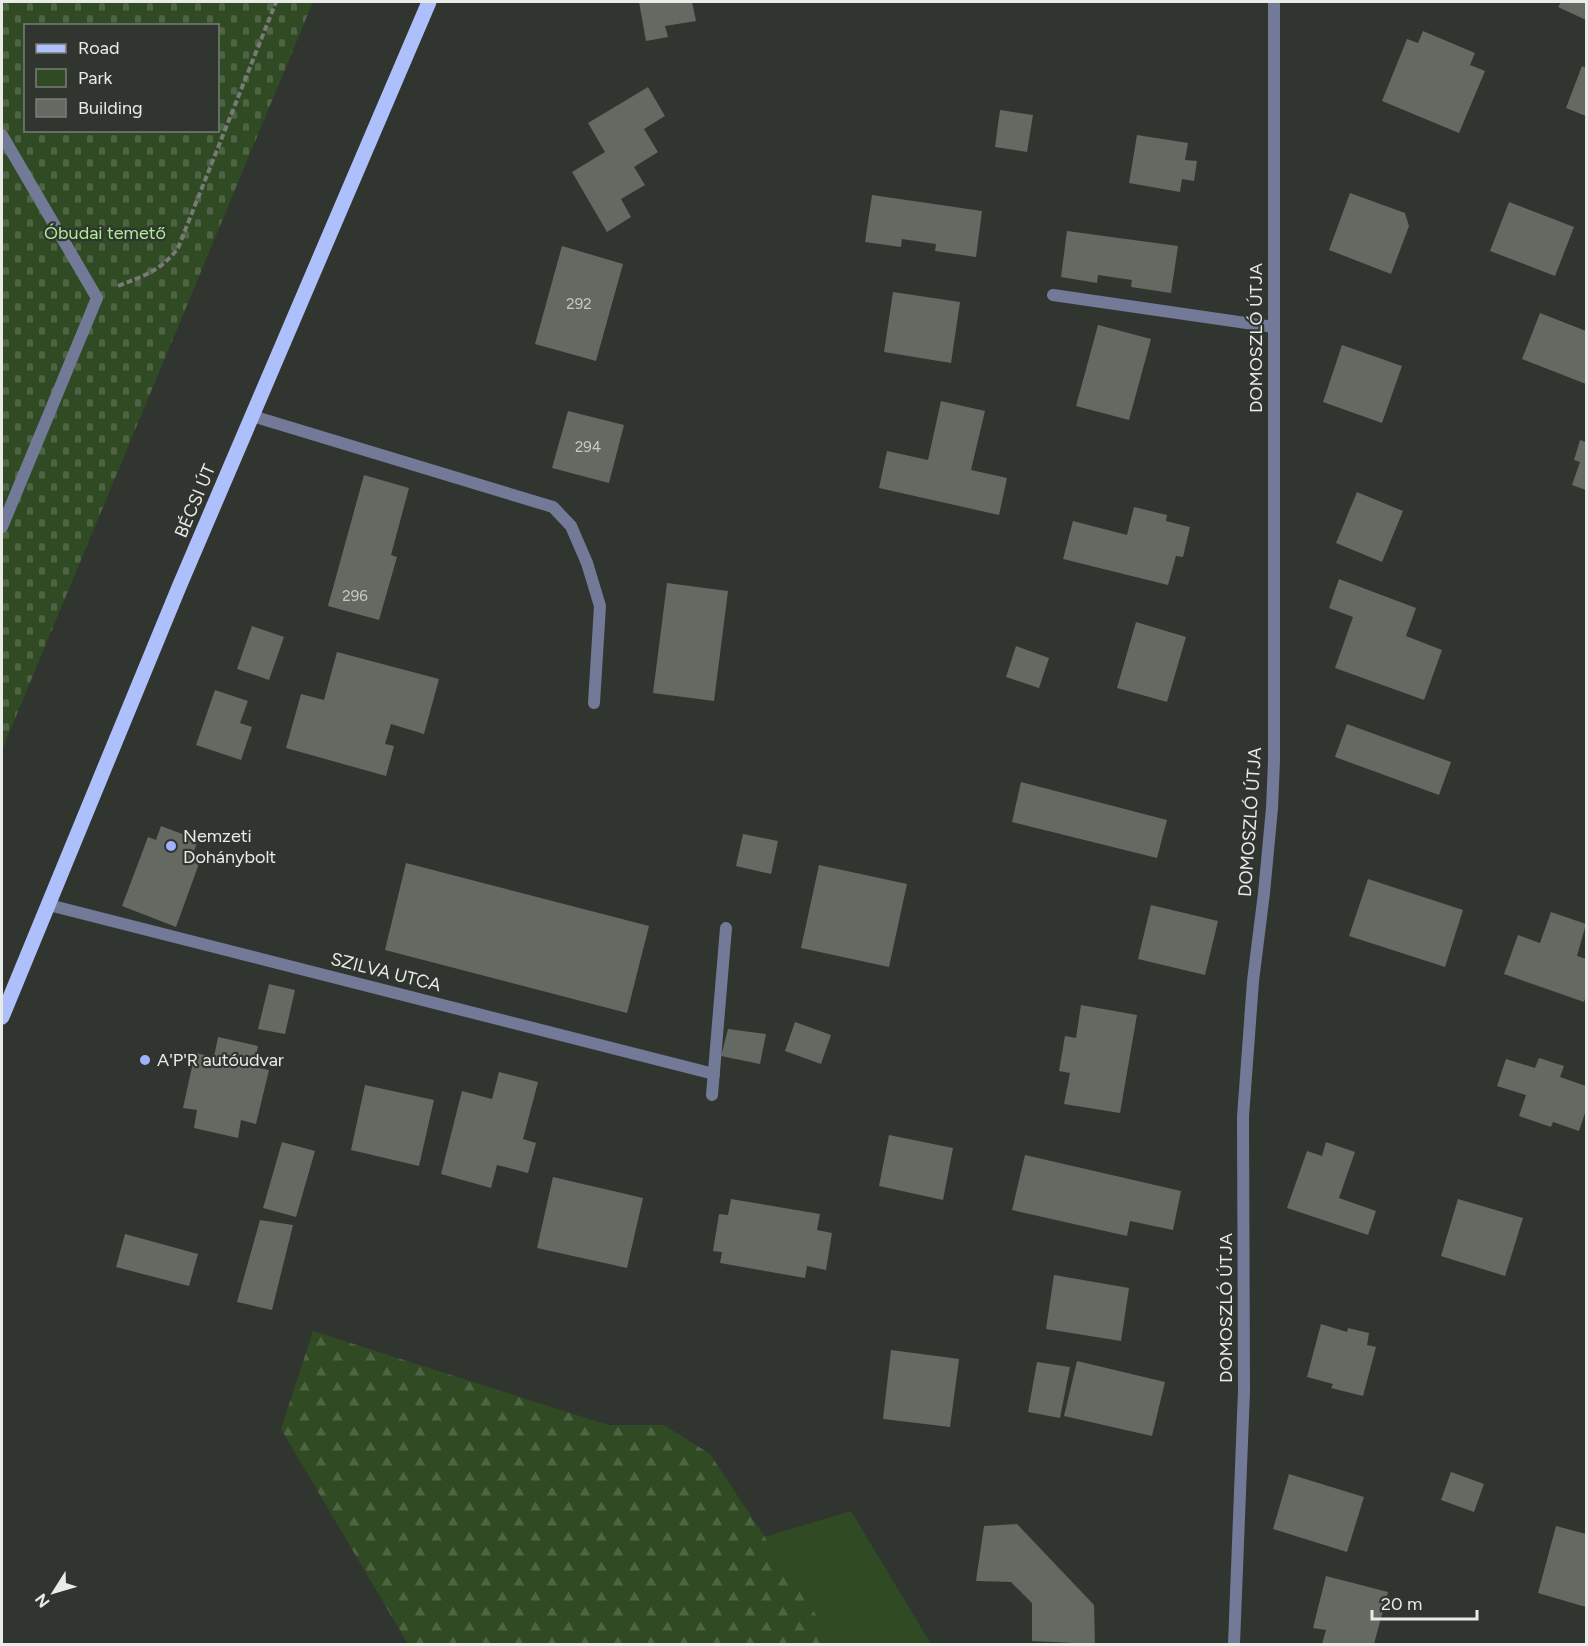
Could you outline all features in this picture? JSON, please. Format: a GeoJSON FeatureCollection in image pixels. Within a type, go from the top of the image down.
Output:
{"type":"FeatureCollection","features":[{"type":"Feature","properties":{"kind":"main road","name":"BÉCSI ÚT"},"geometry":{"type":"LineString","coordinates":[[2,1017],[252,417],[429,2]]}},
{"type":"Feature","properties":{"kind":"street","name":"DOMOSZLÓ ÚTJA"},"geometry":{"type":"LineString","coordinates":[[1234,1644],[1245,1380],[1243,1117],[1252,981],[1264,893],[1274,761],[1274,2]]}},
{"type":"Feature","properties":{"kind":"street"},"geometry":{"type":"LineString","coordinates":[[2,135],[97,298],[2,527]]}},
{"type":"Feature","properties":{"kind":"street"},"geometry":{"type":"LineString","coordinates":[[1053,295],[1274,327]]}},
{"type":"Feature","properties":{"kind":"street"},"geometry":{"type":"LineString","coordinates":[[252,417],[553,507],[571,526],[600,606],[594,703]]}},
{"type":"Feature","properties":{"kind":"street","name":"SZILVA UTCA"},"geometry":{"type":"LineString","coordinates":[[49,905],[714,1074]]}},
{"type":"Feature","properties":{"kind":"street"},"geometry":{"type":"LineString","coordinates":[[712,1095],[726,928]]}},
{"type":"Feature","properties":{"kind":"path"},"geometry":{"type":"LineString","coordinates":[[97,298],[106,291],[163,266],[178,248],[276,2]]}},
{"type":"Feature","properties":{"kind":"green space","name":"Óbudai temető"},"geometry":{"type":"Polygon","coordinates":[[[2,2],[313,2],[2,750],[2,2]]]}},
{"type":"Feature","properties":{"kind":"green space"},"geometry":{"type":"Polygon","coordinates":[[[313,1331],[608,1425],[664,1425],[710,1454],[835,1644],[408,1644],[281,1429],[313,1331]]]}},
{"type":"Feature","properties":{"kind":"green space"},"geometry":{"type":"Polygon","coordinates":[[[851,1511],[931,1644],[835,1644],[764,1537],[851,1511]]]}},
{"type":"Feature","properties":{"kind":"building"},"geometry":{"type":"Polygon","coordinates":[[[639,2],[692,2],[696,21],[665,26],[668,37],[646,41],[639,2]]]}},
{"type":"Feature","properties":{"kind":"building"},"geometry":{"type":"Polygon","coordinates":[[[1561,2],[1586,2],[1586,20],[1558,7],[1561,2]]]}},
{"type":"Feature","properties":{"kind":"building"},"geometry":{"type":"Polygon","coordinates":[[[1423,31],[1475,53],[1470,65],[1485,71],[1459,133],[1382,101],[1407,39],[1418,43],[1423,31]]]}},
{"type":"Feature","properties":{"kind":"building"},"geometry":{"type":"Polygon","coordinates":[[[1582,66],[1586,68],[1586,116],[1566,108],[1582,66]]]}},
{"type":"Feature","properties":{"kind":"building"},"geometry":{"type":"Polygon","coordinates":[[[648,87],[665,116],[644,129],[658,152],[634,167],[645,185],[621,199],[631,217],[607,232],[572,172],[605,152],[588,123],[648,87]]]}},
{"type":"Feature","properties":{"kind":"building"},"geometry":{"type":"Polygon","coordinates":[[[1000,110],[1033,115],[1027,152],[995,147],[1000,110]]]}},
{"type":"Feature","properties":{"kind":"building"},"geometry":{"type":"Polygon","coordinates":[[[1137,135],[1188,143],[1185,160],[1197,161],[1194,181],[1182,179],[1180,192],[1129,183],[1137,135]]]}},
{"type":"Feature","properties":{"kind":"building"},"geometry":{"type":"Polygon","coordinates":[[[1350,193],[1405,213],[1409,226],[1391,274],[1329,250],[1350,193]]]}},
{"type":"Feature","properties":{"kind":"building"},"geometry":{"type":"Polygon","coordinates":[[[872,195],[982,211],[976,257],[935,251],[936,244],[902,239],[901,247],[865,242],[872,195]]]}},
{"type":"Feature","properties":{"kind":"building"},"geometry":{"type":"Polygon","coordinates":[[[1509,202],[1574,227],[1555,276],[1490,251],[1509,202]]]}},
{"type":"Feature","properties":{"kind":"building"},"geometry":{"type":"Polygon","coordinates":[[[1067,231],[1178,246],[1171,293],[1131,287],[1132,280],[1098,275],[1097,283],[1061,277],[1067,231]]]}},
{"type":"Feature","properties":{"kind":"building"},"geometry":{"type":"Polygon","coordinates":[[[562,246],[623,264],[596,361],[535,344],[562,246]]]}},
{"type":"Feature","properties":{"kind":"building"},"geometry":{"type":"Polygon","coordinates":[[[893,292],[960,302],[951,363],[884,352],[893,292]]]}},
{"type":"Feature","properties":{"kind":"building"},"geometry":{"type":"Polygon","coordinates":[[[1540,313],[1586,331],[1586,384],[1522,359],[1540,313]]]}},
{"type":"Feature","properties":{"kind":"building"},"geometry":{"type":"Polygon","coordinates":[[[1098,325],[1151,339],[1129,420],[1076,406],[1098,325]]]}},
{"type":"Feature","properties":{"kind":"building"},"geometry":{"type":"Polygon","coordinates":[[[1342,345],[1402,366],[1382,423],[1323,402],[1342,345]]]}},
{"type":"Feature","properties":{"kind":"building"},"geometry":{"type":"Polygon","coordinates":[[[941,401],[985,411],[971,470],[1007,478],[999,515],[879,488],[887,451],[928,460],[941,401]]]}},
{"type":"Feature","properties":{"kind":"building"},"geometry":{"type":"Polygon","coordinates":[[[568,411],[624,425],[609,483],[552,468],[568,411]]]}},
{"type":"Feature","properties":{"kind":"building"},"geometry":{"type":"Polygon","coordinates":[[[1580,440],[1586,442],[1586,490],[1572,485],[1580,462],[1574,460],[1580,440]]]}},
{"type":"Feature","properties":{"kind":"building"},"geometry":{"type":"Polygon","coordinates":[[[364,475],[409,488],[391,555],[397,557],[379,620],[328,606],[364,475]]]}},
{"type":"Feature","properties":{"kind":"building"},"geometry":{"type":"Polygon","coordinates":[[[1357,492],[1403,511],[1382,562],[1336,543],[1357,492]]]}},
{"type":"Feature","properties":{"kind":"building"},"geometry":{"type":"Polygon","coordinates":[[[1134,507],[1167,515],[1166,521],[1190,527],[1183,557],[1176,556],[1168,585],[1063,559],[1073,521],[1127,535],[1134,507]]]}},
{"type":"Feature","properties":{"kind":"building"},"geometry":{"type":"Polygon","coordinates":[[[1339,579],[1416,608],[1406,636],[1442,650],[1424,700],[1335,668],[1353,617],[1329,608],[1339,579]]]}},
{"type":"Feature","properties":{"kind":"building"},"geometry":{"type":"Polygon","coordinates":[[[667,583],[728,591],[714,701],[653,693],[667,583]]]}},
{"type":"Feature","properties":{"kind":"building"},"geometry":{"type":"Polygon","coordinates":[[[1136,622],[1186,637],[1167,702],[1117,688],[1136,622]]]}},
{"type":"Feature","properties":{"kind":"building"},"geometry":{"type":"Polygon","coordinates":[[[252,626],[284,637],[269,680],[237,669],[252,626]]]}},
{"type":"Feature","properties":{"kind":"building"},"geometry":{"type":"Polygon","coordinates":[[[1016,646],[1049,658],[1039,688],[1006,677],[1016,646]]]}},
{"type":"Feature","properties":{"kind":"building"},"geometry":{"type":"Polygon","coordinates":[[[337,652],[439,679],[424,734],[391,724],[385,744],[394,746],[386,776],[286,748],[301,694],[324,700],[337,652]]]}},
{"type":"Feature","properties":{"kind":"building"},"geometry":{"type":"Polygon","coordinates":[[[215,690],[248,701],[240,723],[252,727],[241,760],[196,745],[215,690]]]}},
{"type":"Feature","properties":{"kind":"building"},"geometry":{"type":"Polygon","coordinates":[[[1347,724],[1451,762],[1439,795],[1335,757],[1347,724]]]}},
{"type":"Feature","properties":{"kind":"building"},"geometry":{"type":"Polygon","coordinates":[[[1021,782],[1167,820],[1157,858],[1012,822],[1021,782]]]}},
{"type":"Feature","properties":{"kind":"building"},"geometry":{"type":"Polygon","coordinates":[[[161,826],[198,840],[193,854],[201,858],[176,927],[122,906],[148,837],[156,840],[161,826]]]}},
{"type":"Feature","properties":{"kind":"building"},"geometry":{"type":"Polygon","coordinates":[[[743,834],[778,841],[771,874],[736,866],[743,834]]]}},
{"type":"Feature","properties":{"kind":"building"},"geometry":{"type":"Polygon","coordinates":[[[406,863],[649,926],[627,1013],[385,950],[406,863]]]}},
{"type":"Feature","properties":{"kind":"building"},"geometry":{"type":"Polygon","coordinates":[[[819,865],[907,884],[889,967],[801,948],[819,865]]]}},
{"type":"Feature","properties":{"kind":"building"},"geometry":{"type":"Polygon","coordinates":[[[1368,879],[1463,910],[1445,967],[1349,936],[1368,879]]]}},
{"type":"Feature","properties":{"kind":"building"},"geometry":{"type":"Polygon","coordinates":[[[1151,905],[1218,921],[1205,975],[1138,959],[1151,905]]]}},
{"type":"Feature","properties":{"kind":"building"},"geometry":{"type":"Polygon","coordinates":[[[1551,912],[1586,924],[1577,956],[1586,959],[1584,1002],[1504,974],[1518,935],[1540,943],[1551,912]]]}},
{"type":"Feature","properties":{"kind":"building"},"geometry":{"type":"Polygon","coordinates":[[[269,984],[295,990],[285,1034],[258,1029],[269,984]]]}},
{"type":"Feature","properties":{"kind":"building"},"geometry":{"type":"Polygon","coordinates":[[[1081,1005],[1137,1015],[1120,1113],[1064,1104],[1070,1073],[1059,1071],[1065,1036],[1076,1038],[1081,1005]]]}},
{"type":"Feature","properties":{"kind":"building"},"geometry":{"type":"Polygon","coordinates":[[[795,1022],[831,1035],[821,1064],[785,1051],[795,1022]]]}},
{"type":"Feature","properties":{"kind":"building"},"geometry":{"type":"Polygon","coordinates":[[[728,1029],[766,1034],[760,1064],[721,1056],[728,1029]]]}},
{"type":"Feature","properties":{"kind":"building"},"geometry":{"type":"Polygon","coordinates":[[[218,1037],[258,1046],[254,1067],[269,1070],[256,1124],[241,1120],[238,1138],[194,1128],[197,1110],[183,1108],[195,1053],[214,1057],[218,1037]]]}},
{"type":"Feature","properties":{"kind":"building"},"geometry":{"type":"Polygon","coordinates":[[[1539,1058],[1564,1066],[1560,1077],[1586,1086],[1586,1110],[1579,1131],[1553,1122],[1551,1127],[1519,1116],[1526,1095],[1497,1086],[1506,1059],[1535,1068],[1539,1058]]]}},
{"type":"Feature","properties":{"kind":"building"},"geometry":{"type":"Polygon","coordinates":[[[499,1072],[538,1082],[523,1139],[536,1143],[528,1173],[497,1165],[491,1188],[441,1174],[462,1091],[492,1099],[499,1072]]]}},
{"type":"Feature","properties":{"kind":"building"},"geometry":{"type":"Polygon","coordinates":[[[365,1085],[434,1100],[419,1166],[351,1150],[365,1085]]]}},
{"type":"Feature","properties":{"kind":"building"},"geometry":{"type":"Polygon","coordinates":[[[889,1135],[953,1148],[943,1200],[879,1186],[889,1135]]]}},
{"type":"Feature","properties":{"kind":"building"},"geometry":{"type":"Polygon","coordinates":[[[282,1142],[315,1151],[296,1217],[263,1208],[282,1142]]]}},
{"type":"Feature","properties":{"kind":"building"},"geometry":{"type":"Polygon","coordinates":[[[1326,1142],[1355,1152],[1339,1198],[1376,1211],[1368,1235],[1287,1208],[1307,1151],[1322,1156],[1326,1142]]]}},
{"type":"Feature","properties":{"kind":"building"},"geometry":{"type":"Polygon","coordinates":[[[1025,1155],[1181,1191],[1173,1230],[1130,1221],[1127,1236],[1012,1210],[1025,1155]]]}},
{"type":"Feature","properties":{"kind":"building"},"geometry":{"type":"Polygon","coordinates":[[[553,1177],[643,1198],[627,1268],[537,1248],[553,1177]]]}},
{"type":"Feature","properties":{"kind":"building"},"geometry":{"type":"Polygon","coordinates":[[[731,1199],[820,1214],[817,1230],[832,1233],[826,1270],[807,1266],[805,1278],[720,1263],[722,1252],[713,1251],[719,1214],[728,1215],[731,1199]]]}},
{"type":"Feature","properties":{"kind":"building"},"geometry":{"type":"Polygon","coordinates":[[[1458,1199],[1523,1218],[1505,1276],[1441,1256],[1458,1199]]]}},
{"type":"Feature","properties":{"kind":"building"},"geometry":{"type":"Polygon","coordinates":[[[260,1220],[293,1225],[272,1310],[237,1302],[260,1220]]]}},
{"type":"Feature","properties":{"kind":"building"},"geometry":{"type":"Polygon","coordinates":[[[125,1234],[198,1254],[189,1286],[116,1267],[125,1234]]]}},
{"type":"Feature","properties":{"kind":"building"},"geometry":{"type":"Polygon","coordinates":[[[1054,1275],[1129,1288],[1121,1341],[1046,1329],[1054,1275]]]}},
{"type":"Feature","properties":{"kind":"building"},"geometry":{"type":"Polygon","coordinates":[[[1321,1324],[1347,1332],[1348,1328],[1369,1333],[1367,1345],[1376,1347],[1363,1396],[1331,1388],[1333,1384],[1307,1377],[1321,1324]]]}},
{"type":"Feature","properties":{"kind":"building"},"geometry":{"type":"Polygon","coordinates":[[[891,1350],[959,1359],[950,1427],[883,1419],[891,1350]]]}},
{"type":"Feature","properties":{"kind":"building"},"geometry":{"type":"Polygon","coordinates":[[[1077,1361],[1165,1382],[1152,1436],[1064,1416],[1077,1361]]]}},
{"type":"Feature","properties":{"kind":"building"},"geometry":{"type":"Polygon","coordinates":[[[1037,1362],[1070,1367],[1060,1418],[1028,1412],[1037,1362]]]}},
{"type":"Feature","properties":{"kind":"building"},"geometry":{"type":"Polygon","coordinates":[[[1451,1472],[1484,1484],[1474,1512],[1441,1500],[1451,1472]]]}},
{"type":"Feature","properties":{"kind":"building"},"geometry":{"type":"Polygon","coordinates":[[[1289,1474],[1364,1497],[1347,1552],[1273,1529],[1289,1474]]]}},
{"type":"Feature","properties":{"kind":"building"},"geometry":{"type":"Polygon","coordinates":[[[1017,1524],[1094,1605],[1095,1644],[1032,1641],[1032,1603],[1011,1582],[976,1581],[984,1526],[1017,1524]]]}},
{"type":"Feature","properties":{"kind":"building"},"geometry":{"type":"Polygon","coordinates":[[[1556,1526],[1586,1534],[1586,1607],[1538,1593],[1556,1526]]]}},
{"type":"Feature","properties":{"kind":"building"},"geometry":{"type":"Polygon","coordinates":[[[1326,1576],[1388,1592],[1374,1644],[1322,1644],[1326,1630],[1313,1628],[1326,1576]]]}},
{"type":"Feature","properties":{"kind":"place","name":"Nemzeti Dohánybolt"},"geometry":{"type":"Point","coordinates":[171,846]}},
{"type":"Feature","properties":{"kind":"place","name":"A'P'R autóudvar"},"geometry":{"type":"Point","coordinates":[145,1060]}}]}
